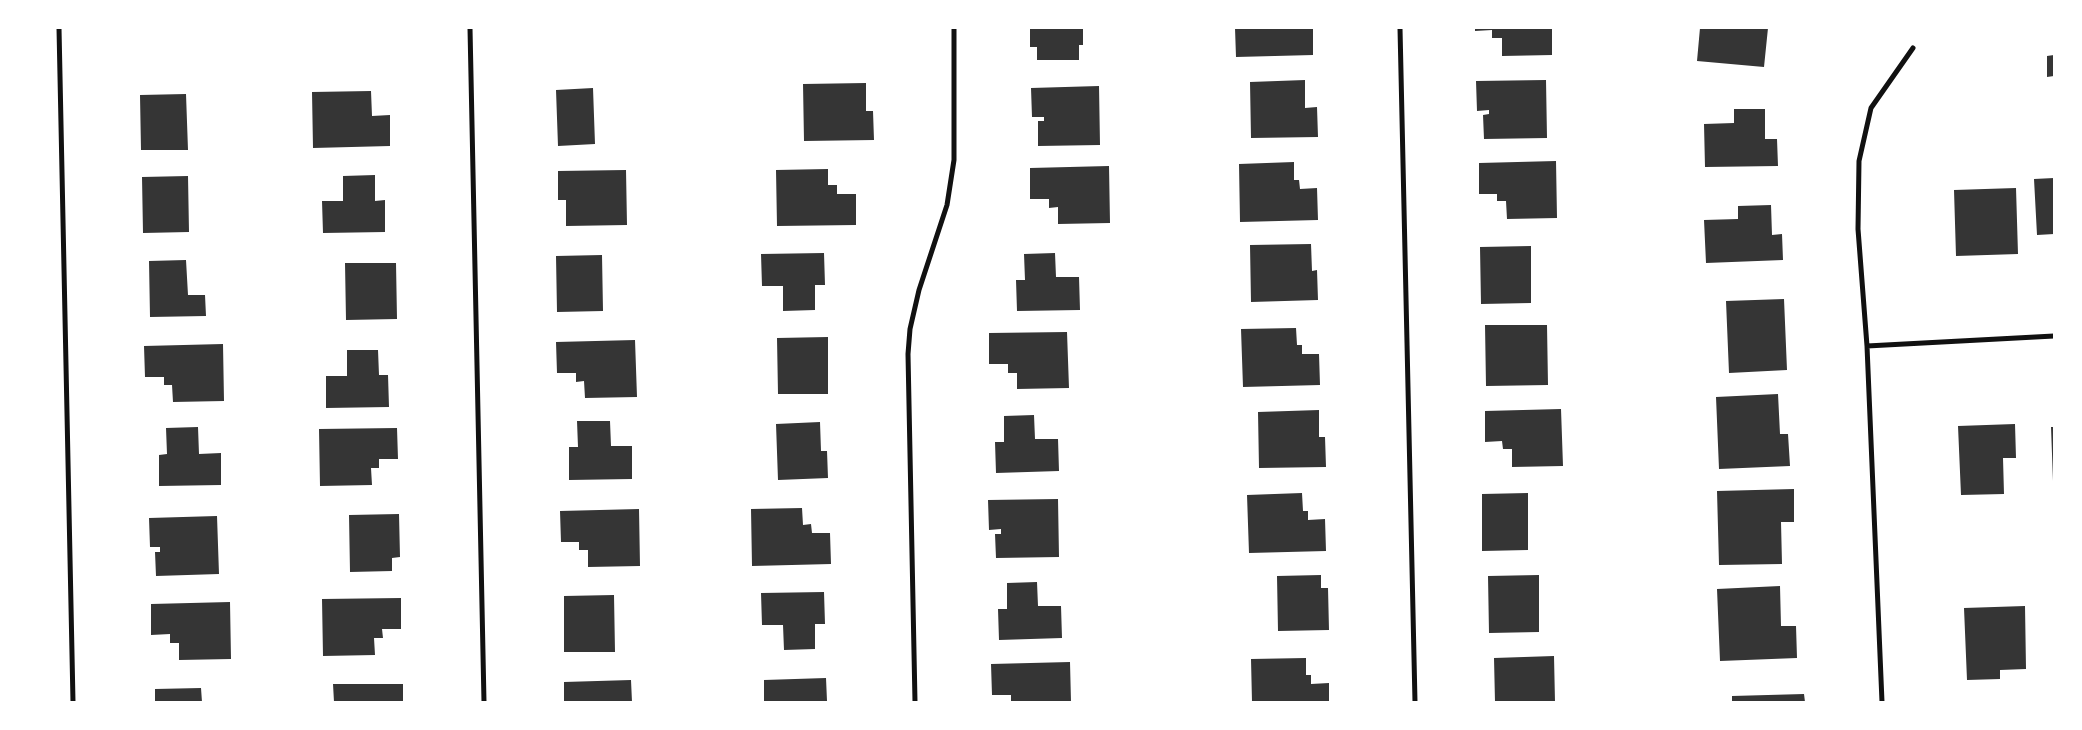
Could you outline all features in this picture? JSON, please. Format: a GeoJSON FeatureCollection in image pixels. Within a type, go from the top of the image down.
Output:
{"type":"FeatureCollection","features":[{"type":"Feature","properties":{"kind":"street"},"geometry":{"type":"LineString","coordinates":[[59,28],[73,702]]}},
{"type":"Feature","properties":{"kind":"street"},"geometry":{"type":"LineString","coordinates":[[470,28],[484,702]]}},
{"type":"Feature","properties":{"kind":"street"},"geometry":{"type":"LineString","coordinates":[[915,702],[908,354],[910,329],[919,290],[947,205],[954,160],[954,28]]}},
{"type":"Feature","properties":{"kind":"street"},"geometry":{"type":"LineString","coordinates":[[1400,28],[1415,702]]}},
{"type":"Feature","properties":{"kind":"street"},"geometry":{"type":"LineString","coordinates":[[1882,702],[1867,346],[1858,229],[1860,161],[1871,108],[1913,48]]}},
{"type":"Feature","properties":{"kind":"street"},"geometry":{"type":"LineString","coordinates":[[1867,346],[2054,336]]}},
{"type":"Feature","properties":{"kind":"building"},"geometry":{"type":"Polygon","coordinates":[[[1030,28],[1083,28],[1083,45],[1079,45],[1079,60],[1037,60],[1037,47],[1030,47],[1030,28]]]}},
{"type":"Feature","properties":{"kind":"building"},"geometry":{"type":"Polygon","coordinates":[[[1235,28],[1313,28],[1313,55],[1236,57],[1235,28]]]}},
{"type":"Feature","properties":{"kind":"building"},"geometry":{"type":"Polygon","coordinates":[[[1475,28],[1552,28],[1552,55],[1502,56],[1502,38],[1492,38],[1492,30],[1475,31],[1475,28]]]}},
{"type":"Feature","properties":{"kind":"building"},"geometry":{"type":"Polygon","coordinates":[[[1700,28],[1768,28],[1764,67],[1697,61],[1700,28]]]}},
{"type":"Feature","properties":{"kind":"building"},"geometry":{"type":"Polygon","coordinates":[[[2054,55],[2054,76],[2047,77],[2047,56],[2054,55]]]}},
{"type":"Feature","properties":{"kind":"building"},"geometry":{"type":"Polygon","coordinates":[[[1305,80],[1305,108],[1317,107],[1318,137],[1251,138],[1250,82],[1305,80]]]}},
{"type":"Feature","properties":{"kind":"building"},"geometry":{"type":"Polygon","coordinates":[[[1546,80],[1547,138],[1484,139],[1483,115],[1489,114],[1489,110],[1477,111],[1476,81],[1546,80]]]}},
{"type":"Feature","properties":{"kind":"building"},"geometry":{"type":"Polygon","coordinates":[[[866,83],[866,111],[873,111],[874,140],[804,141],[803,84],[866,83]]]}},
{"type":"Feature","properties":{"kind":"building"},"geometry":{"type":"Polygon","coordinates":[[[1099,86],[1100,145],[1038,146],[1038,121],[1044,121],[1044,117],[1032,117],[1031,88],[1099,86]]]}},
{"type":"Feature","properties":{"kind":"building"},"geometry":{"type":"Polygon","coordinates":[[[593,88],[595,144],[558,146],[556,90],[593,88]]]}},
{"type":"Feature","properties":{"kind":"building"},"geometry":{"type":"Polygon","coordinates":[[[371,91],[372,116],[390,115],[390,146],[313,148],[312,92],[371,91]]]}},
{"type":"Feature","properties":{"kind":"building"},"geometry":{"type":"Polygon","coordinates":[[[186,94],[188,150],[141,150],[140,95],[186,94]]]}},
{"type":"Feature","properties":{"kind":"building"},"geometry":{"type":"Polygon","coordinates":[[[1734,109],[1765,109],[1765,139],[1777,139],[1778,166],[1705,167],[1704,124],[1734,123],[1734,109]]]}},
{"type":"Feature","properties":{"kind":"building"},"geometry":{"type":"Polygon","coordinates":[[[1556,161],[1557,218],[1507,219],[1506,201],[1497,201],[1497,194],[1479,194],[1479,163],[1556,161]]]}},
{"type":"Feature","properties":{"kind":"building"},"geometry":{"type":"Polygon","coordinates":[[[1294,162],[1294,180],[1299,180],[1300,189],[1317,188],[1318,220],[1240,222],[1239,164],[1294,162]]]}},
{"type":"Feature","properties":{"kind":"building"},"geometry":{"type":"Polygon","coordinates":[[[1109,166],[1110,223],[1058,224],[1058,207],[1049,208],[1049,199],[1030,199],[1030,168],[1109,166]]]}},
{"type":"Feature","properties":{"kind":"building"},"geometry":{"type":"Polygon","coordinates":[[[828,169],[828,185],[837,185],[837,194],[856,194],[856,225],[777,226],[776,170],[828,169]]]}},
{"type":"Feature","properties":{"kind":"building"},"geometry":{"type":"Polygon","coordinates":[[[626,170],[627,225],[566,226],[566,200],[558,200],[558,171],[626,170]]]}},
{"type":"Feature","properties":{"kind":"building"},"geometry":{"type":"Polygon","coordinates":[[[375,175],[375,201],[385,200],[385,232],[323,233],[322,201],[343,201],[343,176],[375,175]]]}},
{"type":"Feature","properties":{"kind":"building"},"geometry":{"type":"Polygon","coordinates":[[[188,176],[189,232],[143,233],[142,177],[188,176]]]}},
{"type":"Feature","properties":{"kind":"building"},"geometry":{"type":"Polygon","coordinates":[[[2054,178],[2054,234],[2037,235],[2034,179],[2054,178]]]}},
{"type":"Feature","properties":{"kind":"building"},"geometry":{"type":"Polygon","coordinates":[[[2016,188],[2018,254],[1956,256],[1954,190],[2016,188]]]}},
{"type":"Feature","properties":{"kind":"building"},"geometry":{"type":"Polygon","coordinates":[[[1771,205],[1772,235],[1782,234],[1783,260],[1706,263],[1704,220],[1738,219],[1738,206],[1771,205]]]}},
{"type":"Feature","properties":{"kind":"building"},"geometry":{"type":"Polygon","coordinates":[[[1311,244],[1312,271],[1317,270],[1318,300],[1251,302],[1250,245],[1311,244]]]}},
{"type":"Feature","properties":{"kind":"building"},"geometry":{"type":"Polygon","coordinates":[[[1531,246],[1531,303],[1481,304],[1480,247],[1531,246]]]}},
{"type":"Feature","properties":{"kind":"building"},"geometry":{"type":"Polygon","coordinates":[[[824,253],[825,285],[815,285],[815,310],[783,311],[783,286],[762,286],[761,254],[824,253]]]}},
{"type":"Feature","properties":{"kind":"building"},"geometry":{"type":"Polygon","coordinates":[[[1055,253],[1056,277],[1079,277],[1080,310],[1017,311],[1016,280],[1025,280],[1024,254],[1055,253]]]}},
{"type":"Feature","properties":{"kind":"building"},"geometry":{"type":"Polygon","coordinates":[[[602,255],[603,311],[557,312],[556,256],[602,255]]]}},
{"type":"Feature","properties":{"kind":"building"},"geometry":{"type":"Polygon","coordinates":[[[186,260],[188,295],[205,295],[206,316],[150,317],[149,261],[186,260]]]}},
{"type":"Feature","properties":{"kind":"building"},"geometry":{"type":"Polygon","coordinates":[[[345,263],[396,263],[397,319],[346,320],[345,263]]]}},
{"type":"Feature","properties":{"kind":"building"},"geometry":{"type":"Polygon","coordinates":[[[1784,299],[1787,370],[1729,373],[1726,301],[1784,299]]]}},
{"type":"Feature","properties":{"kind":"building"},"geometry":{"type":"Polygon","coordinates":[[[1485,325],[1547,325],[1548,385],[1486,386],[1485,325]]]}},
{"type":"Feature","properties":{"kind":"building"},"geometry":{"type":"Polygon","coordinates":[[[1296,328],[1297,345],[1302,345],[1302,354],[1319,354],[1320,385],[1243,387],[1241,329],[1296,328]]]}},
{"type":"Feature","properties":{"kind":"building"},"geometry":{"type":"Polygon","coordinates":[[[1067,332],[1069,388],[1017,389],[1017,373],[1008,373],[1008,364],[989,364],[989,333],[1067,332]]]}},
{"type":"Feature","properties":{"kind":"building"},"geometry":{"type":"Polygon","coordinates":[[[828,337],[828,394],[778,394],[777,338],[828,337]]]}},
{"type":"Feature","properties":{"kind":"building"},"geometry":{"type":"Polygon","coordinates":[[[635,340],[637,397],[585,398],[584,381],[576,382],[576,373],[557,373],[556,342],[635,340]]]}},
{"type":"Feature","properties":{"kind":"building"},"geometry":{"type":"Polygon","coordinates":[[[223,344],[224,401],[173,402],[172,385],[164,385],[164,377],[145,377],[144,346],[223,344]]]}},
{"type":"Feature","properties":{"kind":"building"},"geometry":{"type":"Polygon","coordinates":[[[347,350],[378,350],[379,375],[388,375],[389,407],[326,408],[326,376],[347,376],[347,350]]]}},
{"type":"Feature","properties":{"kind":"building"},"geometry":{"type":"Polygon","coordinates":[[[1778,394],[1780,434],[1788,434],[1790,466],[1719,469],[1716,397],[1778,394]]]}},
{"type":"Feature","properties":{"kind":"building"},"geometry":{"type":"Polygon","coordinates":[[[1561,409],[1563,466],[1512,467],[1512,449],[1503,449],[1502,441],[1485,442],[1485,411],[1561,409]]]}},
{"type":"Feature","properties":{"kind":"building"},"geometry":{"type":"Polygon","coordinates":[[[1319,410],[1319,437],[1325,437],[1326,467],[1259,468],[1258,412],[1319,410]]]}},
{"type":"Feature","properties":{"kind":"building"},"geometry":{"type":"Polygon","coordinates":[[[1034,415],[1035,439],[1058,439],[1059,471],[996,473],[995,442],[1004,442],[1004,416],[1034,415]]]}},
{"type":"Feature","properties":{"kind":"building"},"geometry":{"type":"Polygon","coordinates":[[[577,421],[610,421],[611,446],[632,446],[632,479],[569,480],[569,447],[578,447],[577,421]]]}},
{"type":"Feature","properties":{"kind":"building"},"geometry":{"type":"Polygon","coordinates":[[[820,422],[821,451],[827,451],[828,478],[778,480],[776,424],[820,422]]]}},
{"type":"Feature","properties":{"kind":"building"},"geometry":{"type":"Polygon","coordinates":[[[2015,424],[2016,458],[2003,458],[2004,494],[1961,495],[1958,426],[2015,424]]]}},
{"type":"Feature","properties":{"kind":"building"},"geometry":{"type":"Polygon","coordinates":[[[198,427],[199,454],[221,453],[221,485],[159,486],[159,455],[167,454],[166,428],[198,427]]]}},
{"type":"Feature","properties":{"kind":"building"},"geometry":{"type":"Polygon","coordinates":[[[2051,427],[2054,427],[2054,481],[2053,481],[2051,427]]]}},
{"type":"Feature","properties":{"kind":"building"},"geometry":{"type":"Polygon","coordinates":[[[397,428],[398,459],[379,459],[379,468],[371,468],[372,485],[320,486],[319,429],[397,428]]]}},
{"type":"Feature","properties":{"kind":"building"},"geometry":{"type":"Polygon","coordinates":[[[1794,489],[1794,522],[1781,522],[1782,564],[1719,565],[1717,491],[1794,489]]]}},
{"type":"Feature","properties":{"kind":"building"},"geometry":{"type":"Polygon","coordinates":[[[1302,493],[1303,511],[1308,511],[1308,520],[1325,519],[1326,551],[1249,553],[1247,495],[1302,493]]]}},
{"type":"Feature","properties":{"kind":"building"},"geometry":{"type":"Polygon","coordinates":[[[1528,493],[1528,550],[1482,551],[1482,494],[1528,493]]]}},
{"type":"Feature","properties":{"kind":"building"},"geometry":{"type":"Polygon","coordinates":[[[1058,499],[1059,557],[996,558],[995,534],[1001,534],[1001,529],[989,530],[988,500],[1058,499]]]}},
{"type":"Feature","properties":{"kind":"building"},"geometry":{"type":"Polygon","coordinates":[[[802,508],[803,525],[811,524],[812,533],[830,533],[831,564],[752,566],[751,509],[802,508]]]}},
{"type":"Feature","properties":{"kind":"building"},"geometry":{"type":"Polygon","coordinates":[[[639,509],[640,566],[588,567],[588,550],[579,550],[579,542],[561,542],[560,511],[639,509]]]}},
{"type":"Feature","properties":{"kind":"building"},"geometry":{"type":"Polygon","coordinates":[[[399,514],[400,557],[392,558],[392,571],[350,572],[349,515],[399,514]]]}},
{"type":"Feature","properties":{"kind":"building"},"geometry":{"type":"Polygon","coordinates":[[[217,516],[219,574],[156,576],[155,552],[160,552],[160,547],[150,547],[149,518],[217,516]]]}},
{"type":"Feature","properties":{"kind":"building"},"geometry":{"type":"Polygon","coordinates":[[[1321,575],[1321,588],[1328,588],[1329,630],[1278,631],[1277,576],[1321,575]]]}},
{"type":"Feature","properties":{"kind":"building"},"geometry":{"type":"Polygon","coordinates":[[[1539,575],[1539,632],[1489,633],[1488,576],[1539,575]]]}},
{"type":"Feature","properties":{"kind":"building"},"geometry":{"type":"Polygon","coordinates":[[[1037,582],[1038,606],[1061,606],[1062,638],[999,640],[998,609],[1007,609],[1007,583],[1037,582]]]}},
{"type":"Feature","properties":{"kind":"building"},"geometry":{"type":"Polygon","coordinates":[[[1780,586],[1781,626],[1796,626],[1797,658],[1720,661],[1717,589],[1780,586]]]}},
{"type":"Feature","properties":{"kind":"building"},"geometry":{"type":"Polygon","coordinates":[[[824,592],[825,624],[815,624],[815,649],[784,650],[783,625],[762,625],[761,593],[824,592]]]}},
{"type":"Feature","properties":{"kind":"building"},"geometry":{"type":"Polygon","coordinates":[[[614,595],[615,652],[564,652],[564,596],[614,595]]]}},
{"type":"Feature","properties":{"kind":"building"},"geometry":{"type":"Polygon","coordinates":[[[401,598],[401,629],[382,629],[383,638],[374,638],[375,655],[323,656],[322,599],[401,598]]]}},
{"type":"Feature","properties":{"kind":"building"},"geometry":{"type":"Polygon","coordinates":[[[230,602],[231,659],[179,660],[179,643],[170,643],[170,634],[151,635],[151,604],[230,602]]]}},
{"type":"Feature","properties":{"kind":"building"},"geometry":{"type":"Polygon","coordinates":[[[2025,606],[2026,669],[2000,670],[2000,679],[1967,680],[1964,608],[2025,606]]]}},
{"type":"Feature","properties":{"kind":"building"},"geometry":{"type":"Polygon","coordinates":[[[1554,656],[1555,702],[1495,702],[1494,658],[1554,656]]]}},
{"type":"Feature","properties":{"kind":"building"},"geometry":{"type":"Polygon","coordinates":[[[1306,658],[1306,675],[1311,675],[1311,684],[1329,683],[1329,702],[1252,702],[1251,659],[1306,658]]]}},
{"type":"Feature","properties":{"kind":"building"},"geometry":{"type":"Polygon","coordinates":[[[1070,662],[1071,702],[1011,702],[1011,695],[992,695],[991,664],[1070,662]]]}},
{"type":"Feature","properties":{"kind":"building"},"geometry":{"type":"Polygon","coordinates":[[[826,678],[827,701],[764,702],[764,680],[826,678]]]}},
{"type":"Feature","properties":{"kind":"building"},"geometry":{"type":"Polygon","coordinates":[[[631,680],[632,702],[564,702],[564,682],[631,680]]]}},
{"type":"Feature","properties":{"kind":"building"},"geometry":{"type":"Polygon","coordinates":[[[333,684],[403,684],[403,702],[334,702],[333,684]]]}},
{"type":"Feature","properties":{"kind":"building"},"geometry":{"type":"Polygon","coordinates":[[[201,688],[202,702],[155,702],[155,689],[201,688]]]}},
{"type":"Feature","properties":{"kind":"building"},"geometry":{"type":"Polygon","coordinates":[[[1804,694],[1805,702],[1732,702],[1732,696],[1804,694]]]}}]}
